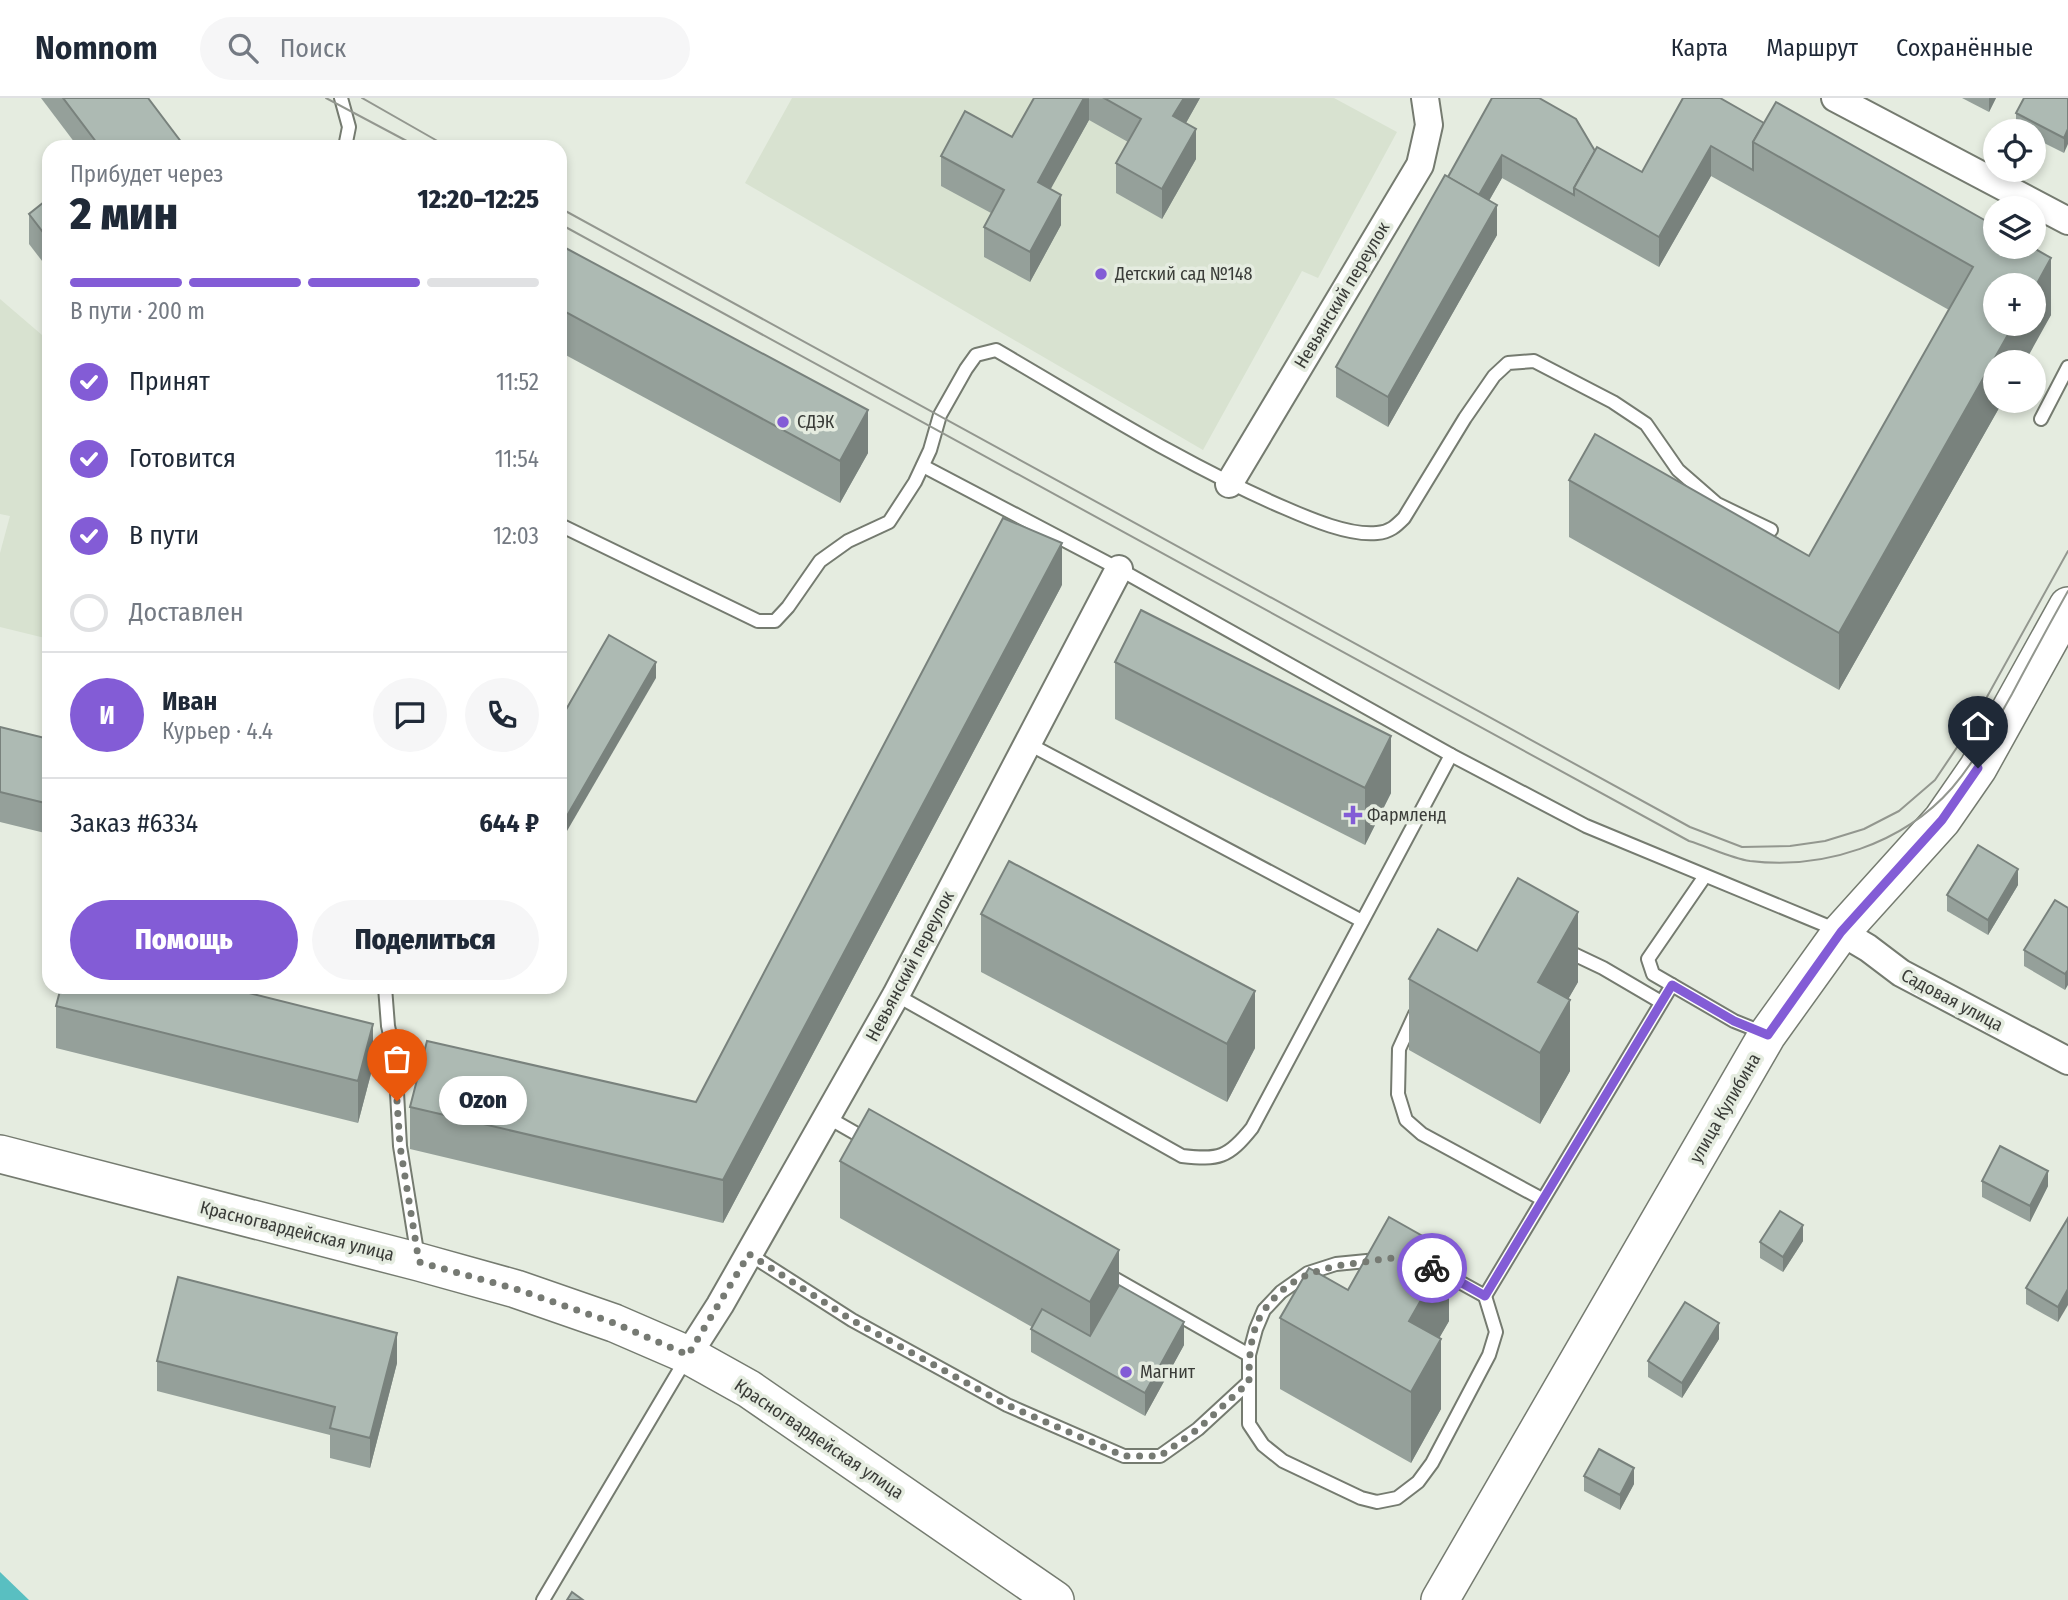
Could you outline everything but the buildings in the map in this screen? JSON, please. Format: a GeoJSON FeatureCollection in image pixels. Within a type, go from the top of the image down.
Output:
{"type":"FeatureCollection","features":[{"type":"Feature","properties":{"kind":"main road","name":"улица Кулибина"},"geometry":{"type":"LineString","coordinates":[[1440,1600],[1768,1035],[1841,932],[1942,820],[1978,768],[2068,606]]}},
{"type":"Feature","properties":{"kind":"main road","name":"Красногвардейская улица"},"geometry":{"type":"LineString","coordinates":[[0,1154],[419,1262],[516,1289],[614,1323],[688,1355],[749,1389],[1037,1591]]}},
{"type":"Feature","properties":{"kind":"street","name":"Невьянский переулок"},"geometry":{"type":"LineString","coordinates":[[1228,484],[1420,165],[1429,125],[1425,98]]}},
{"type":"Feature","properties":{"kind":"street"},"geometry":{"type":"LineString","coordinates":[[1835,98],[2068,221]]}},
{"type":"Feature","properties":{"kind":"street","name":"Невьянский переулок"},"geometry":{"type":"LineString","coordinates":[[688,1355],[749,1254],[896,995],[1119,569]]}},
{"type":"Feature","properties":{"kind":"street","name":"Садовая улица"},"geometry":{"type":"LineString","coordinates":[[1841,932],[1901,973],[2068,1061]]}},
{"type":"Feature","properties":{"kind":"lane"},"geometry":{"type":"LineString","coordinates":[[341,98],[349,127],[346,140]]}},
{"type":"Feature","properties":{"kind":"lane"},"geometry":{"type":"LineString","coordinates":[[567,528],[758,621],[775,621],[820,561],[848,541],[889,522],[923,466],[940,415],[965,369],[976,355],[996,350],[1228,484],[1311,519],[1376,533],[1392,530],[1404,518],[1494,376],[1508,363],[1534,361],[1613,402],[1646,424],[1678,470],[1717,504],[1771,530]]}},
{"type":"Feature","properties":{"kind":"lane"},"geometry":{"type":"LineString","coordinates":[[2041,419],[2068,367]]}},
{"type":"Feature","properties":{"kind":"lane"},"geometry":{"type":"LineString","coordinates":[[923,466],[1119,569],[1451,755],[1586,826],[1841,932]]}},
{"type":"Feature","properties":{"kind":"lane"},"geometry":{"type":"LineString","coordinates":[[1027,743],[1362,921]]}},
{"type":"Feature","properties":{"kind":"lane"},"geometry":{"type":"LineString","coordinates":[[896,995],[1182,1156],[1209,1159],[1227,1153],[1240,1144],[1252,1128],[1451,755]]}},
{"type":"Feature","properties":{"kind":"lane"},"geometry":{"type":"LineString","coordinates":[[1705,876],[1648,959],[1653,974],[1734,1021],[1768,1035]]}},
{"type":"Feature","properties":{"kind":"lane"},"geometry":{"type":"LineString","coordinates":[[1555,946],[1603,968],[1661,1002]]}},
{"type":"Feature","properties":{"kind":"lane"},"geometry":{"type":"LineString","coordinates":[[1485,1296],[1672,985]]}},
{"type":"Feature","properties":{"kind":"lane"},"geometry":{"type":"LineString","coordinates":[[386,994],[388,1026],[395,1057],[400,1146],[419,1262]]}},
{"type":"Feature","properties":{"kind":"lane"},"geometry":{"type":"LineString","coordinates":[[1422,1000],[1399,1049],[1398,1094],[1406,1120],[1422,1134],[1542,1199]]}},
{"type":"Feature","properties":{"kind":"lane"},"geometry":{"type":"LineString","coordinates":[[827,1117],[878,1146]]}},
{"type":"Feature","properties":{"kind":"lane"},"geometry":{"type":"LineString","coordinates":[[749,1254],[852,1320],[996,1398],[1124,1456],[1160,1456],[1198,1429],[1249,1382]]}},
{"type":"Feature","properties":{"kind":"lane"},"geometry":{"type":"LineString","coordinates":[[1384,1259],[1336,1264],[1307,1273],[1281,1292],[1264,1310],[1249,1355],[1249,1424],[1263,1445],[1283,1461],[1361,1498],[1377,1502],[1397,1498],[1418,1482],[1433,1463],[1489,1355],[1496,1332],[1485,1296],[1441,1271],[1419,1264]]}},
{"type":"Feature","properties":{"kind":"lane"},"geometry":{"type":"LineString","coordinates":[[1093,1266],[1249,1355]]}},
{"type":"Feature","properties":{"kind":"lane"},"geometry":{"type":"LineString","coordinates":[[543,1600],[688,1355]]}},
{"type":"Feature","properties":{"kind":"shaded area","name":"Детский сад №148"},"geometry":{"type":"Polygon","coordinates":[[[792,98],[1334,98],[1397,132],[1318,278],[1302,271],[1203,450],[745,183],[792,98]]]}},
{"type":"Feature","properties":{"kind":"shaded area"},"geometry":{"type":"Polygon","coordinates":[[[0,299],[42,335],[42,637],[0,627],[0,553],[10,516],[0,514],[0,299]]]}},
{"type":"Feature","properties":{"kind":"water"},"geometry":{"type":"Polygon","coordinates":[[[0,1572],[29,1600],[0,1600],[0,1572]]]}},
{"type":"Feature","properties":{"kind":"tram line"},"geometry":{"type":"LineString","coordinates":[[326,98],[405,140]]}},
{"type":"Feature","properties":{"kind":"tram line"},"geometry":{"type":"LineString","coordinates":[[362,98],[436,140]]}},
{"type":"Feature","properties":{"kind":"tram line"},"geometry":{"type":"LineString","coordinates":[[567,212],[1690,827],[1742,847],[1790,846],[1825,841],[1864,829],[1899,811],[1935,780],[1968,731],[2068,551]]}},
{"type":"Feature","properties":{"kind":"tram line"},"geometry":{"type":"LineString","coordinates":[[567,228],[1689,841],[1742,860],[1778,863],[1833,857],[1886,838],[1932,808],[1961,777],[1984,742],[2068,591]]}},
{"type":"Feature","properties":{"kind":"way so far"},"geometry":{"type":"LineString","coordinates":[[397,1101],[400,1146],[419,1262],[516,1289],[614,1323],[688,1355],[749,1254],[852,1320],[1007,1405],[1124,1456],[1160,1456],[1198,1429],[1249,1382],[1249,1355],[1264,1310],[1281,1292],[1307,1273],[1336,1264],[1397,1258],[1432,1268]]}},
{"type":"Feature","properties":{"kind":"place","name":"Детский сад №148"},"geometry":{"type":"Point","coordinates":[1101,274]}},
{"type":"Feature","properties":{"kind":"place","name":"СДЭК"},"geometry":{"type":"Point","coordinates":[783,422]}},
{"type":"Feature","properties":{"kind":"place","name":"Фармленд"},"geometry":{"type":"Point","coordinates":[1353,815]}},
{"type":"Feature","properties":{"kind":"place","name":"Ozon"},"geometry":{"type":"Point","coordinates":[397,1101]}},
{"type":"Feature","properties":{"kind":"place","name":"Магнит"},"geometry":{"type":"Point","coordinates":[1126,1372]}},
{"type":"Feature","properties":{"kind":"route"},"geometry":{"type":"LineString","coordinates":[[1432,1268],[1485,1296],[1672,985],[1734,1021],[1768,1035],[1841,932],[1942,820],[1978,768]]}}]}
